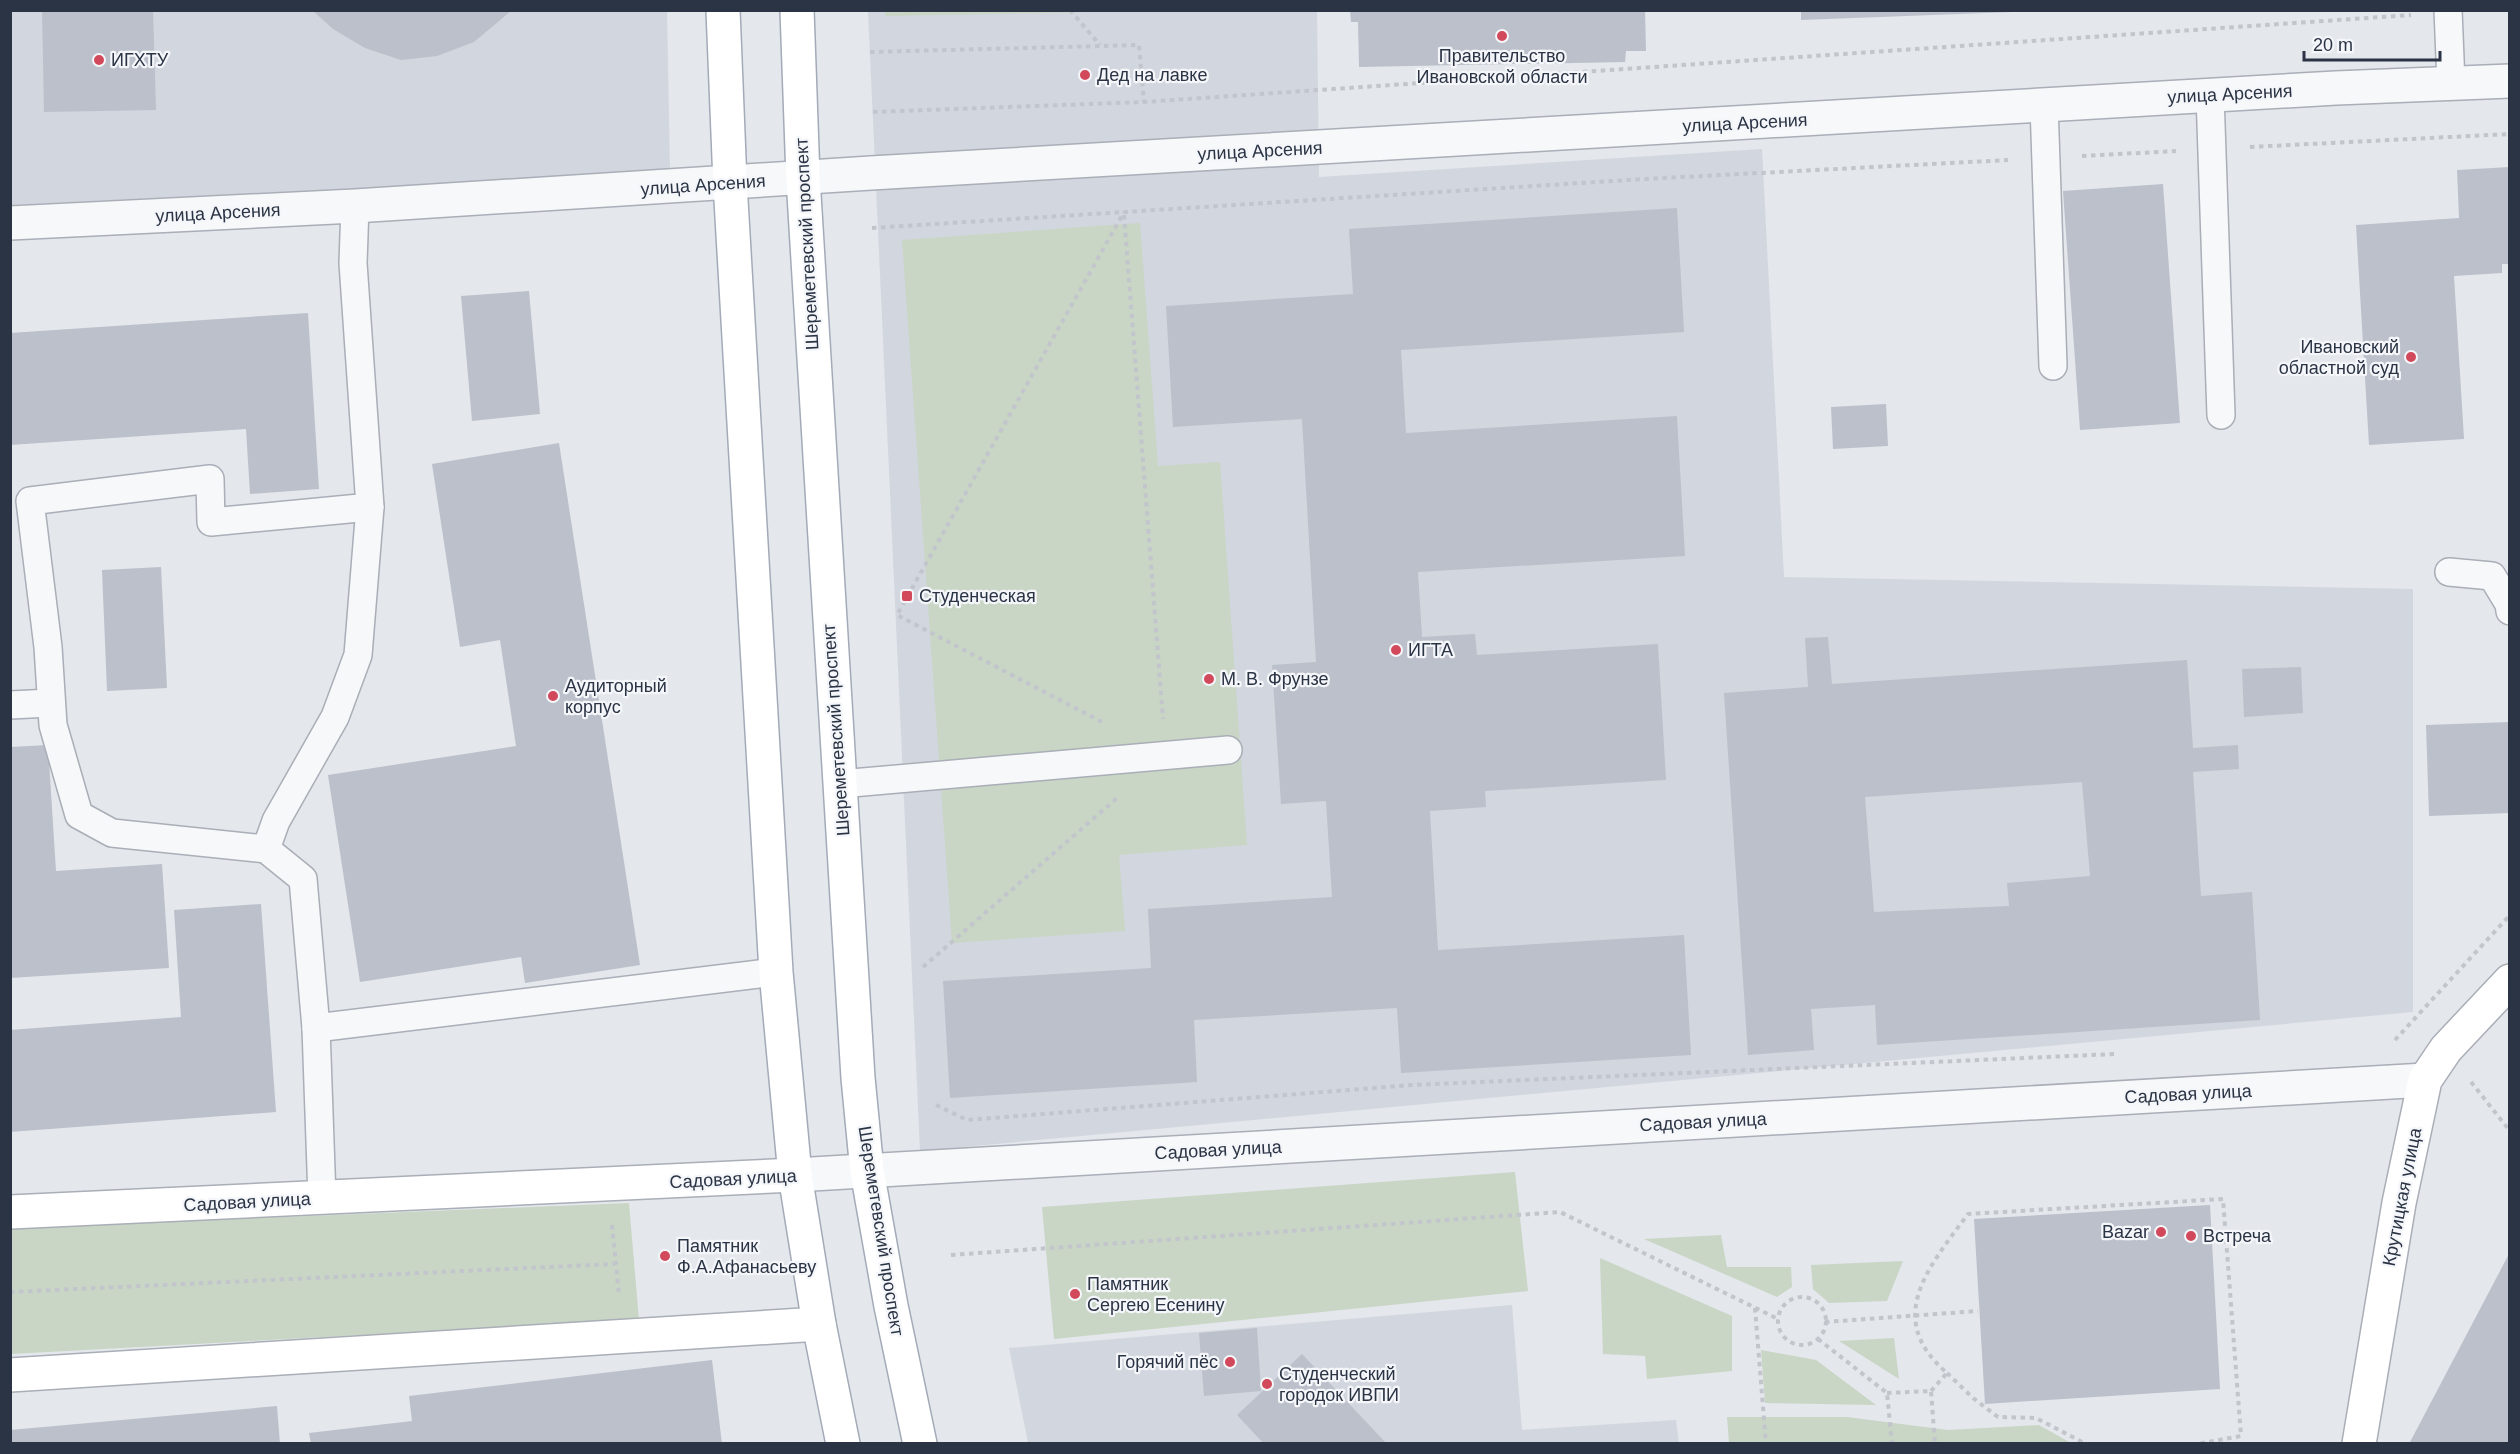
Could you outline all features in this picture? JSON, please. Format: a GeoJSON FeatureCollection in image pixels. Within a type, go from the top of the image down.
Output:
{"type":"FeatureCollection","features":[{"type":"Feature","properties":{"kind":"main road"},"geometry":{"type":"LineString","coordinates":[[723,10],[730,183],[776,972],[795,1175],[819,1324],[843,1443]]}},
{"type":"Feature","properties":{"kind":"main road","name":"Шереметевский проспект"},"geometry":{"type":"LineString","coordinates":[[797,10],[803,178],[858,1078],[867,1171],[891,1306],[920,1443]]}},
{"type":"Feature","properties":{"kind":"main road","name":"Крутицкая улица"},"geometry":{"type":"LineString","coordinates":[[2359,1443],[2399,1203],[2425,1080],[2446,1049],[2510,981]]}},
{"type":"Feature","properties":{"kind":"main road","name":"Садовая улица"},"geometry":{"type":"LineString","coordinates":[[10,1212],[795,1175]]}},
{"type":"Feature","properties":{"kind":"main road"},"geometry":{"type":"LineString","coordinates":[[10,1375],[819,1324]]}},
{"type":"Feature","properties":{"kind":"street","name":"улица Арсения"},"geometry":{"type":"LineString","coordinates":[[10,223],[355,206],[2210,95],[2510,81]]}},
{"type":"Feature","properties":{"kind":"street","name":"Садовая улица"},"geometry":{"type":"LineString","coordinates":[[795,1175],[2425,1080]]}},
{"type":"Feature","properties":{"kind":"lane"},"geometry":{"type":"LineString","coordinates":[[2448,12],[2451,83]]}},
{"type":"Feature","properties":{"kind":"lane"},"geometry":{"type":"LineString","coordinates":[[2210,95],[2221,415]]}},
{"type":"Feature","properties":{"kind":"lane"},"geometry":{"type":"LineString","coordinates":[[2044,105],[2052,366]]}},
{"type":"Feature","properties":{"kind":"lane"},"geometry":{"type":"LineString","coordinates":[[266,849],[276,821],[335,717],[358,655],[370,507],[352,263],[355,206]]}},
{"type":"Feature","properties":{"kind":"lane"},"geometry":{"type":"LineString","coordinates":[[322,1198],[316,1028],[303,879],[266,849],[112,833],[79,815],[53,725],[48,647],[30,501],[210,479],[211,522],[370,507]]}},
{"type":"Feature","properties":{"kind":"lane"},"geometry":{"type":"LineString","coordinates":[[2449,572],[2492,576],[2509,604],[2510,611]]}},
{"type":"Feature","properties":{"kind":"lane"},"geometry":{"type":"LineString","coordinates":[[10,705],[51,703]]}},
{"type":"Feature","properties":{"kind":"lane"},"geometry":{"type":"LineString","coordinates":[[840,784],[1228,750]]}},
{"type":"Feature","properties":{"kind":"lane"},"geometry":{"type":"LineString","coordinates":[[316,1028],[776,972]]}},
{"type":"Feature","properties":{"kind":"path"},"geometry":{"type":"LineString","coordinates":[[1070,10],[1100,45]]}},
{"type":"Feature","properties":{"kind":"path"},"geometry":{"type":"LineString","coordinates":[[873,112],[1144,102],[2448,12]]}},
{"type":"Feature","properties":{"kind":"path"},"geometry":{"type":"LineString","coordinates":[[870,52],[1139,45],[1144,102]]}},
{"type":"Feature","properties":{"kind":"path"},"geometry":{"type":"LineString","coordinates":[[872,228],[1644,179],[2510,134]]}},
{"type":"Feature","properties":{"kind":"path"},"geometry":{"type":"LineString","coordinates":[[1104,723],[897,615],[1124,212]]}},
{"type":"Feature","properties":{"kind":"path"},"geometry":{"type":"LineString","coordinates":[[923,966],[1166,755],[1124,212]]}},
{"type":"Feature","properties":{"kind":"path"},"geometry":{"type":"LineString","coordinates":[[2386,1042],[2394,1041],[2510,915]]}},
{"type":"Feature","properties":{"kind":"path"},"geometry":{"type":"LineString","coordinates":[[936,1105],[967,1120],[1412,1086],[2117,1054]]}},
{"type":"Feature","properties":{"kind":"path"},"geometry":{"type":"LineString","coordinates":[[2086,1443],[2036,1418],[1998,1417],[1973,1398],[1931,1359],[1920,1341],[1914,1316],[1916,1299],[1923,1279],[1968,1214],[2223,1199],[2241,1436],[2197,1443]]}},
{"type":"Feature","properties":{"kind":"path"},"geometry":{"type":"LineString","coordinates":[[951,1255],[1560,1212],[1778,1319]]}},
{"type":"Feature","properties":{"kind":"path"},"geometry":{"type":"LineString","coordinates":[[10,1292],[615,1264]]}},
{"type":"Feature","properties":{"kind":"path"},"geometry":{"type":"LineString","coordinates":[[1799,1298],[1807,1298],[1821,1307],[1825,1322],[1824,1330],[1818,1339],[1807,1344],[1792,1343],[1781,1333],[1778,1319],[1785,1304],[1799,1298]]}},
{"type":"Feature","properties":{"kind":"path"},"geometry":{"type":"LineString","coordinates":[[1755,1307],[1766,1443]]}},
{"type":"Feature","properties":{"kind":"path"},"geometry":{"type":"LineString","coordinates":[[1825,1322],[1978,1311]]}},
{"type":"Feature","properties":{"kind":"path"},"geometry":{"type":"LineString","coordinates":[[1818,1339],[1887,1394],[1931,1391],[1947,1373]]}},
{"type":"Feature","properties":{"kind":"path"},"geometry":{"type":"LineString","coordinates":[[1931,1391],[1935,1443]]}},
{"type":"Feature","properties":{"kind":"path"},"geometry":{"type":"LineString","coordinates":[[1887,1394],[1892,1443]]}},
{"type":"Feature","properties":{"kind":"shaded area"},"geometry":{"type":"Polygon","coordinates":[[[11,11],[667,11],[670,173],[11,205],[11,11]]]}},
{"type":"Feature","properties":{"kind":"shaded area"},"geometry":{"type":"Polygon","coordinates":[[[868,11],[1317,11],[1319,177],[1762,149],[1784,577],[2413,589],[2413,1012],[920,1151],[868,11]]]}},
{"type":"Feature","properties":{"kind":"shaded area","name":"Студенческий городок ИВПИ"},"geometry":{"type":"Polygon","coordinates":[[[1512,1305],[1522,1430],[1676,1420],[1679,1443],[1028,1443],[1009,1348],[1512,1305]]]}},
{"type":"Feature","properties":{"kind":"green space"},"geometry":{"type":"Polygon","coordinates":[[[885,10],[1144,11],[885,16],[885,10]]]}},
{"type":"Feature","properties":{"kind":"green space"},"geometry":{"type":"Polygon","coordinates":[[[1140,223],[1158,466],[1220,462],[1247,845],[1119,855],[1125,931],[952,943],[902,240],[1140,223]]]}},
{"type":"Feature","properties":{"kind":"green space"},"geometry":{"type":"Polygon","coordinates":[[[1515,1172],[1528,1291],[1054,1339],[1042,1207],[1515,1172]]]}},
{"type":"Feature","properties":{"kind":"green space"},"geometry":{"type":"Polygon","coordinates":[[[629,1203],[639,1320],[11,1354],[11,1228],[629,1203]]]}},
{"type":"Feature","properties":{"kind":"green space"},"geometry":{"type":"Polygon","coordinates":[[[1721,1235],[1727,1267],[1791,1267],[1792,1287],[1777,1297],[1644,1239],[1721,1235]]]}},
{"type":"Feature","properties":{"kind":"green space"},"geometry":{"type":"Polygon","coordinates":[[[1600,1258],[1732,1316],[1732,1371],[1647,1379],[1645,1356],[1603,1354],[1600,1258]]]}},
{"type":"Feature","properties":{"kind":"green space"},"geometry":{"type":"Polygon","coordinates":[[[1903,1261],[1887,1301],[1829,1303],[1813,1289],[1811,1265],[1903,1261]]]}},
{"type":"Feature","properties":{"kind":"green space"},"geometry":{"type":"Polygon","coordinates":[[[1894,1338],[1899,1379],[1839,1341],[1894,1338]]]}},
{"type":"Feature","properties":{"kind":"green space"},"geometry":{"type":"Polygon","coordinates":[[[1761,1350],[1816,1360],[1876,1405],[1765,1403],[1761,1350]]]}},
{"type":"Feature","properties":{"kind":"green space"},"geometry":{"type":"Polygon","coordinates":[[[1727,1417],[1847,1417],[1948,1430],[2039,1425],[2071,1443],[1729,1443],[1727,1417]]]}},
{"type":"Feature","properties":{"kind":"building","name":"ИГХТУ"},"geometry":{"type":"Polygon","coordinates":[[[42,10],[153,10],[156,110],[44,112],[42,10]]]}},
{"type":"Feature","properties":{"kind":"building"},"geometry":{"type":"Polygon","coordinates":[[[312,10],[512,10],[474,42],[437,56],[401,60],[365,48],[333,29],[312,10]]]}},
{"type":"Feature","properties":{"kind":"building","name":"Правительство Ивановской области"},"geometry":{"type":"Polygon","coordinates":[[[1350,10],[1645,10],[1646,51],[1626,51],[1625,62],[1359,67],[1358,22],[1351,22],[1350,10]]]}},
{"type":"Feature","properties":{"kind":"building"},"geometry":{"type":"Polygon","coordinates":[[[1801,10],[2012,10],[2012,12],[1801,20],[1801,10]]]}},
{"type":"Feature","properties":{"kind":"building","name":"Ивановский областной суд"},"geometry":{"type":"Polygon","coordinates":[[[2510,167],[2510,264],[2502,264],[2502,273],[2454,276],[2464,439],[2369,445],[2356,225],[2459,218],[2457,170],[2510,167]]]}},
{"type":"Feature","properties":{"kind":"building"},"geometry":{"type":"Polygon","coordinates":[[[2163,184],[2180,423],[2080,430],[2063,191],[2163,184]]]}},
{"type":"Feature","properties":{"kind":"building","name":"ИГТА"},"geometry":{"type":"Polygon","coordinates":[[[1677,208],[1684,332],[1401,350],[1406,433],[1677,416],[1685,556],[1418,572],[1422,637],[1475,634],[1477,655],[1658,644],[1666,780],[1485,791],[1486,807],[1430,811],[1438,950],[1684,935],[1691,1055],[1401,1073],[1397,1008],[1194,1020],[1197,1082],[950,1098],[943,981],[1151,968],[1148,909],[1332,897],[1326,801],[1281,804],[1272,665],[1316,662],[1302,419],[1173,427],[1166,306],[1353,294],[1349,229],[1677,208]]]}},
{"type":"Feature","properties":{"kind":"building"},"geometry":{"type":"Polygon","coordinates":[[[529,291],[540,414],[472,421],[461,296],[529,291]]]}},
{"type":"Feature","properties":{"kind":"building"},"geometry":{"type":"Polygon","coordinates":[[[308,313],[319,489],[250,494],[246,429],[10,445],[10,333],[308,313]]]}},
{"type":"Feature","properties":{"kind":"building"},"geometry":{"type":"Polygon","coordinates":[[[1886,404],[1888,446],[1833,449],[1831,407],[1886,404]]]}},
{"type":"Feature","properties":{"kind":"building","name":"Аудиторный корпус"},"geometry":{"type":"Polygon","coordinates":[[[559,443],[640,965],[525,983],[521,957],[360,982],[328,775],[516,746],[500,640],[460,647],[432,464],[559,443]]]}},
{"type":"Feature","properties":{"kind":"building"},"geometry":{"type":"Polygon","coordinates":[[[161,567],[167,688],[107,691],[102,570],[161,567]]]}},
{"type":"Feature","properties":{"kind":"building"},"geometry":{"type":"Polygon","coordinates":[[[1828,637],[1832,684],[2187,660],[2193,748],[2238,745],[2239,769],[2193,772],[2201,896],[2252,892],[2260,1020],[1877,1045],[1875,1005],[1811,1009],[1814,1050],[1748,1055],[1724,693],[1808,687],[1805,638],[1828,637]],[[2082,782],[1865,797],[1874,912],[2009,906],[2007,883],[2090,876],[2082,782]]]}},
{"type":"Feature","properties":{"kind":"building"},"geometry":{"type":"Polygon","coordinates":[[[2301,667],[2303,713],[2244,717],[2242,669],[2301,667]]]}},
{"type":"Feature","properties":{"kind":"building"},"geometry":{"type":"Polygon","coordinates":[[[2510,722],[2510,813],[2429,816],[2426,725],[2510,722]]]}},
{"type":"Feature","properties":{"kind":"building"},"geometry":{"type":"Polygon","coordinates":[[[48,745],[56,871],[162,864],[169,968],[10,978],[10,747],[48,745]]]}},
{"type":"Feature","properties":{"kind":"building"},"geometry":{"type":"Polygon","coordinates":[[[261,904],[276,1112],[10,1132],[10,1030],[181,1017],[174,910],[261,904]]]}},
{"type":"Feature","properties":{"kind":"building"},"geometry":{"type":"Polygon","coordinates":[[[2210,1205],[2220,1389],[1985,1404],[1974,1219],[2210,1205]]]}},
{"type":"Feature","properties":{"kind":"building"},"geometry":{"type":"Polygon","coordinates":[[[2510,1252],[2510,1444],[2409,1444],[2510,1252]]]}},
{"type":"Feature","properties":{"kind":"building","name":"Горячий пёс"},"geometry":{"type":"Polygon","coordinates":[[[1257,1328],[1261,1391],[1204,1396],[1199,1333],[1257,1328]]]}},
{"type":"Feature","properties":{"kind":"building"},"geometry":{"type":"Polygon","coordinates":[[[1302,1354],[1387,1444],[1264,1444],[1237,1415],[1302,1354]]]}},
{"type":"Feature","properties":{"kind":"building"},"geometry":{"type":"Polygon","coordinates":[[[712,1360],[722,1444],[311,1444],[309,1433],[412,1421],[409,1396],[712,1360]]]}},
{"type":"Feature","properties":{"kind":"building"},"geometry":{"type":"Polygon","coordinates":[[[277,1406],[280,1444],[10,1444],[10,1430],[277,1406]]]}},
{"type":"Feature","properties":{"kind":"place","name":"Правительство Ивановской области"},"geometry":{"type":"Point","coordinates":[1502,36]}},
{"type":"Feature","properties":{"kind":"place","name":"ИГХТУ"},"geometry":{"type":"Point","coordinates":[99,60]}},
{"type":"Feature","properties":{"kind":"place","name":"Дед на лавке"},"geometry":{"type":"Point","coordinates":[1085,75]}},
{"type":"Feature","properties":{"kind":"place","name":"Ивановский областной суд"},"geometry":{"type":"Point","coordinates":[2411,357]}},
{"type":"Feature","properties":{"kind":"place","name":"Студенческая"},"geometry":{"type":"Point","coordinates":[907,596]}},
{"type":"Feature","properties":{"kind":"place","name":"ИГТА"},"geometry":{"type":"Point","coordinates":[1396,650]}},
{"type":"Feature","properties":{"kind":"place","name":"М. В. Фрунзе"},"geometry":{"type":"Point","coordinates":[1209,679]}},
{"type":"Feature","properties":{"kind":"place","name":"Аудиторный корпус"},"geometry":{"type":"Point","coordinates":[553,696]}},
{"type":"Feature","properties":{"kind":"place","name":"Bazar"},"geometry":{"type":"Point","coordinates":[2161,1232]}},
{"type":"Feature","properties":{"kind":"place","name":"Встреча"},"geometry":{"type":"Point","coordinates":[2191,1236]}},
{"type":"Feature","properties":{"kind":"place","name":"Памятник Ф.А.Афанасьеву"},"geometry":{"type":"Point","coordinates":[665,1256]}},
{"type":"Feature","properties":{"kind":"place","name":"Памятник Сергею Есенину"},"geometry":{"type":"Point","coordinates":[1075,1294]}},
{"type":"Feature","properties":{"kind":"place","name":"Горячий пёс"},"geometry":{"type":"Point","coordinates":[1230,1362]}},
{"type":"Feature","properties":{"kind":"place","name":"Студенческий городок ИВПИ"},"geometry":{"type":"Point","coordinates":[1267,1384]}}]}
